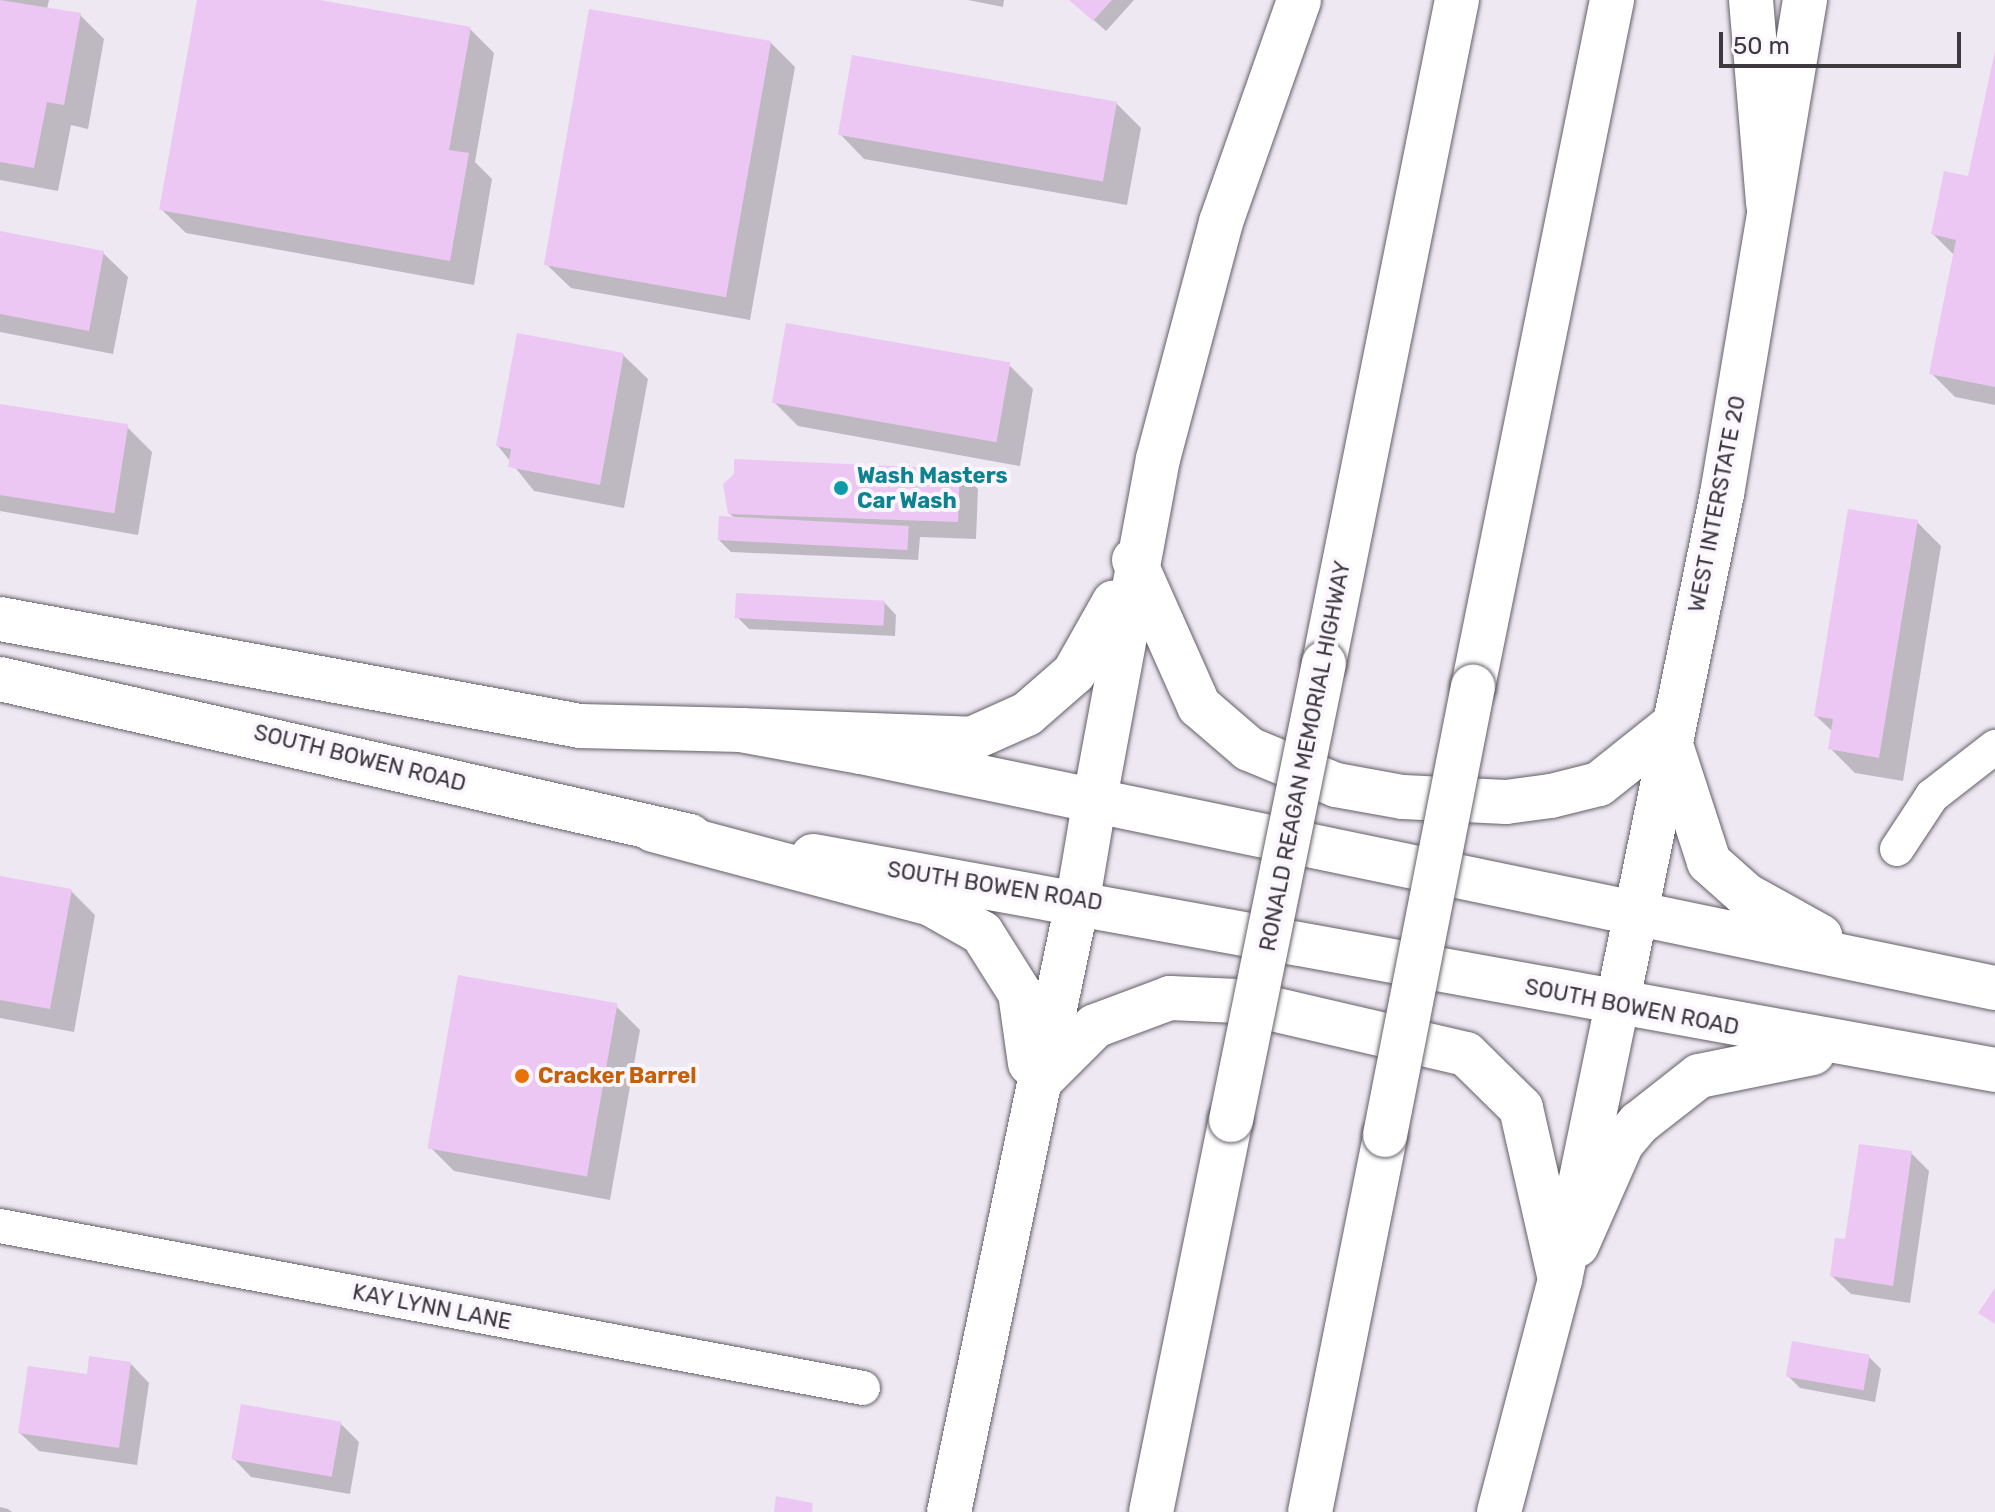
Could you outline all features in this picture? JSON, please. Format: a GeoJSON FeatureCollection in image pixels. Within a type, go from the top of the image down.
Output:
{"type":"FeatureCollection","features":[{"type":"Feature","properties":{"kind":"main road"},"geometry":{"type":"LineString","coordinates":[[949,1512],[1078,899],[1134,560],[1221,222],[1299,0]]}},
{"type":"Feature","properties":{"kind":"main road","name":"RONALD REAGAN MEMORIAL HIGHWAY"},"geometry":{"type":"LineString","coordinates":[[1151,1512],[1457,0]]}},
{"type":"Feature","properties":{"kind":"main road"},"geometry":{"type":"LineString","coordinates":[[1310,1512],[1612,0]]}},
{"type":"Feature","properties":{"kind":"main road"},"geometry":{"type":"LineString","coordinates":[[1751,0],[1768,204]]}},
{"type":"Feature","properties":{"kind":"main road","name":"WEST INTERSTATE 20"},"geometry":{"type":"LineString","coordinates":[[1560,1280],[1722,494],[1768,204],[1805,0]]}},
{"type":"Feature","properties":{"kind":"main road"},"geometry":{"type":"LineString","coordinates":[[0,619],[580,726],[741,730],[931,741],[971,739],[1027,714],[1074,673],[1134,560]]}},
{"type":"Feature","properties":{"kind":"main road"},"geometry":{"type":"LineString","coordinates":[[1134,560],[1199,706],[1249,749],[1336,785],[1447,799],[1551,796],[1599,784],[1671,732],[1709,862],[1746,895],[1857,957]]}},
{"type":"Feature","properties":{"kind":"main road"},"geometry":{"type":"LineString","coordinates":[[264,734],[265,668]]}},
{"type":"Feature","properties":{"kind":"main road","name":"SOUTH BOWEN ROAD"},"geometry":{"type":"LineString","coordinates":[[0,679],[264,734],[653,830],[1078,899],[1617,1005],[1995,1070]]}},
{"type":"Feature","properties":{"kind":"main road"},"geometry":{"type":"LineString","coordinates":[[741,730],[1857,957],[1995,988]]}},
{"type":"Feature","properties":{"kind":"main road"},"geometry":{"type":"LineString","coordinates":[[653,830],[931,904],[982,933],[1009,971],[1029,1025],[1020,1163]]}},
{"type":"Feature","properties":{"kind":"main road"},"geometry":{"type":"LineString","coordinates":[[1039,1082],[1095,1026],[1170,998],[1238,1001],[1466,1054],[1521,1108],[1560,1280]]}},
{"type":"Feature","properties":{"kind":"main road"},"geometry":{"type":"LineString","coordinates":[[1499,1512],[1560,1280],[1622,1143],[1699,1076],[1775,1056],[1862,1049]]}},
{"type":"Feature","properties":{"kind":"street"},"geometry":{"type":"LineString","coordinates":[[1897,849],[1932,796],[1995,747]]}},
{"type":"Feature","properties":{"kind":"street","name":"KAY LYNN LANE"},"geometry":{"type":"LineString","coordinates":[[0,1226],[863,1388]]}},
{"type":"Feature","properties":{"kind":"building"},"geometry":{"type":"Polygon","coordinates":[[[0,0],[81,13],[64,105],[47,102],[34,168],[0,162],[0,0]]]}},
{"type":"Feature","properties":{"kind":"building"},"geometry":{"type":"Polygon","coordinates":[[[197,0],[320,0],[471,27],[449,150],[469,153],[450,261],[159,210],[197,0]]]}},
{"type":"Feature","properties":{"kind":"building"},"geometry":{"type":"Polygon","coordinates":[[[1069,0],[1112,0],[1093,21],[1069,0]]]}},
{"type":"Feature","properties":{"kind":"building"},"geometry":{"type":"Polygon","coordinates":[[[589,9],[771,41],[726,297],[544,265],[589,9]]]}},
{"type":"Feature","properties":{"kind":"building"},"geometry":{"type":"Polygon","coordinates":[[[1995,51],[1995,387],[1929,374],[1956,240],[1931,234],[1944,171],[1968,176],[1995,51]]]}},
{"type":"Feature","properties":{"kind":"building"},"geometry":{"type":"Polygon","coordinates":[[[852,55],[1117,102],[1103,181],[838,135],[852,55]]]}},
{"type":"Feature","properties":{"kind":"building"},"geometry":{"type":"Polygon","coordinates":[[[0,231],[104,251],[89,331],[0,314],[0,231]]]}},
{"type":"Feature","properties":{"kind":"building"},"geometry":{"type":"Polygon","coordinates":[[[786,323],[1011,363],[996,442],[772,403],[786,323]]]}},
{"type":"Feature","properties":{"kind":"building"},"geometry":{"type":"Polygon","coordinates":[[[517,333],[624,353],[600,485],[508,467],[511,449],[496,446],[517,333]]]}},
{"type":"Feature","properties":{"kind":"building"},"geometry":{"type":"Polygon","coordinates":[[[0,404],[128,424],[114,513],[0,495],[0,404]]]}},
{"type":"Feature","properties":{"kind":"building","name":"Wash Masters Car Wash"},"geometry":{"type":"Polygon","coordinates":[[[734,459],[960,469],[958,522],[728,514],[723,484],[734,474],[734,459]]]}},
{"type":"Feature","properties":{"kind":"building"},"geometry":{"type":"Polygon","coordinates":[[[1848,509],[1918,520],[1879,758],[1828,749],[1833,719],[1814,716],[1848,509]]]}},
{"type":"Feature","properties":{"kind":"building"},"geometry":{"type":"Polygon","coordinates":[[[719,516],[909,526],[907,550],[718,540],[719,516]]]}},
{"type":"Feature","properties":{"kind":"building"},"geometry":{"type":"Polygon","coordinates":[[[736,593],[885,601],[883,626],[735,618],[736,593]]]}},
{"type":"Feature","properties":{"kind":"building"},"geometry":{"type":"Polygon","coordinates":[[[0,876],[72,889],[50,1009],[0,1000],[0,876]]]}},
{"type":"Feature","properties":{"kind":"building","name":"Cracker Barrel"},"geometry":{"type":"Polygon","coordinates":[[[458,975],[618,1003],[587,1176],[427,1148],[458,975]]]}},
{"type":"Feature","properties":{"kind":"building"},"geometry":{"type":"Polygon","coordinates":[[[1859,1144],[1912,1151],[1893,1286],[1830,1276],[1835,1238],[1845,1239],[1859,1144]]]}},
{"type":"Feature","properties":{"kind":"building"},"geometry":{"type":"Polygon","coordinates":[[[1995,1288],[1995,1324],[1978,1313],[1995,1288]]]}},
{"type":"Feature","properties":{"kind":"building"},"geometry":{"type":"Polygon","coordinates":[[[1792,1341],[1870,1355],[1864,1390],[1786,1376],[1792,1341]]]}},
{"type":"Feature","properties":{"kind":"building"},"geometry":{"type":"Polygon","coordinates":[[[89,1356],[131,1362],[119,1448],[18,1433],[28,1366],[87,1374],[89,1356]]]}},
{"type":"Feature","properties":{"kind":"building"},"geometry":{"type":"Polygon","coordinates":[[[241,1404],[341,1422],[332,1477],[231,1459],[241,1404]]]}},
{"type":"Feature","properties":{"kind":"building"},"geometry":{"type":"Polygon","coordinates":[[[776,1496],[813,1503],[812,1512],[774,1512],[776,1496]]]}},
{"type":"Feature","properties":{"kind":"place","name":"Wash Masters Car Wash"},"geometry":{"type":"Point","coordinates":[841,488]}},
{"type":"Feature","properties":{"kind":"place","name":"Cracker Barrel"},"geometry":{"type":"Point","coordinates":[522,1076]}}]}
